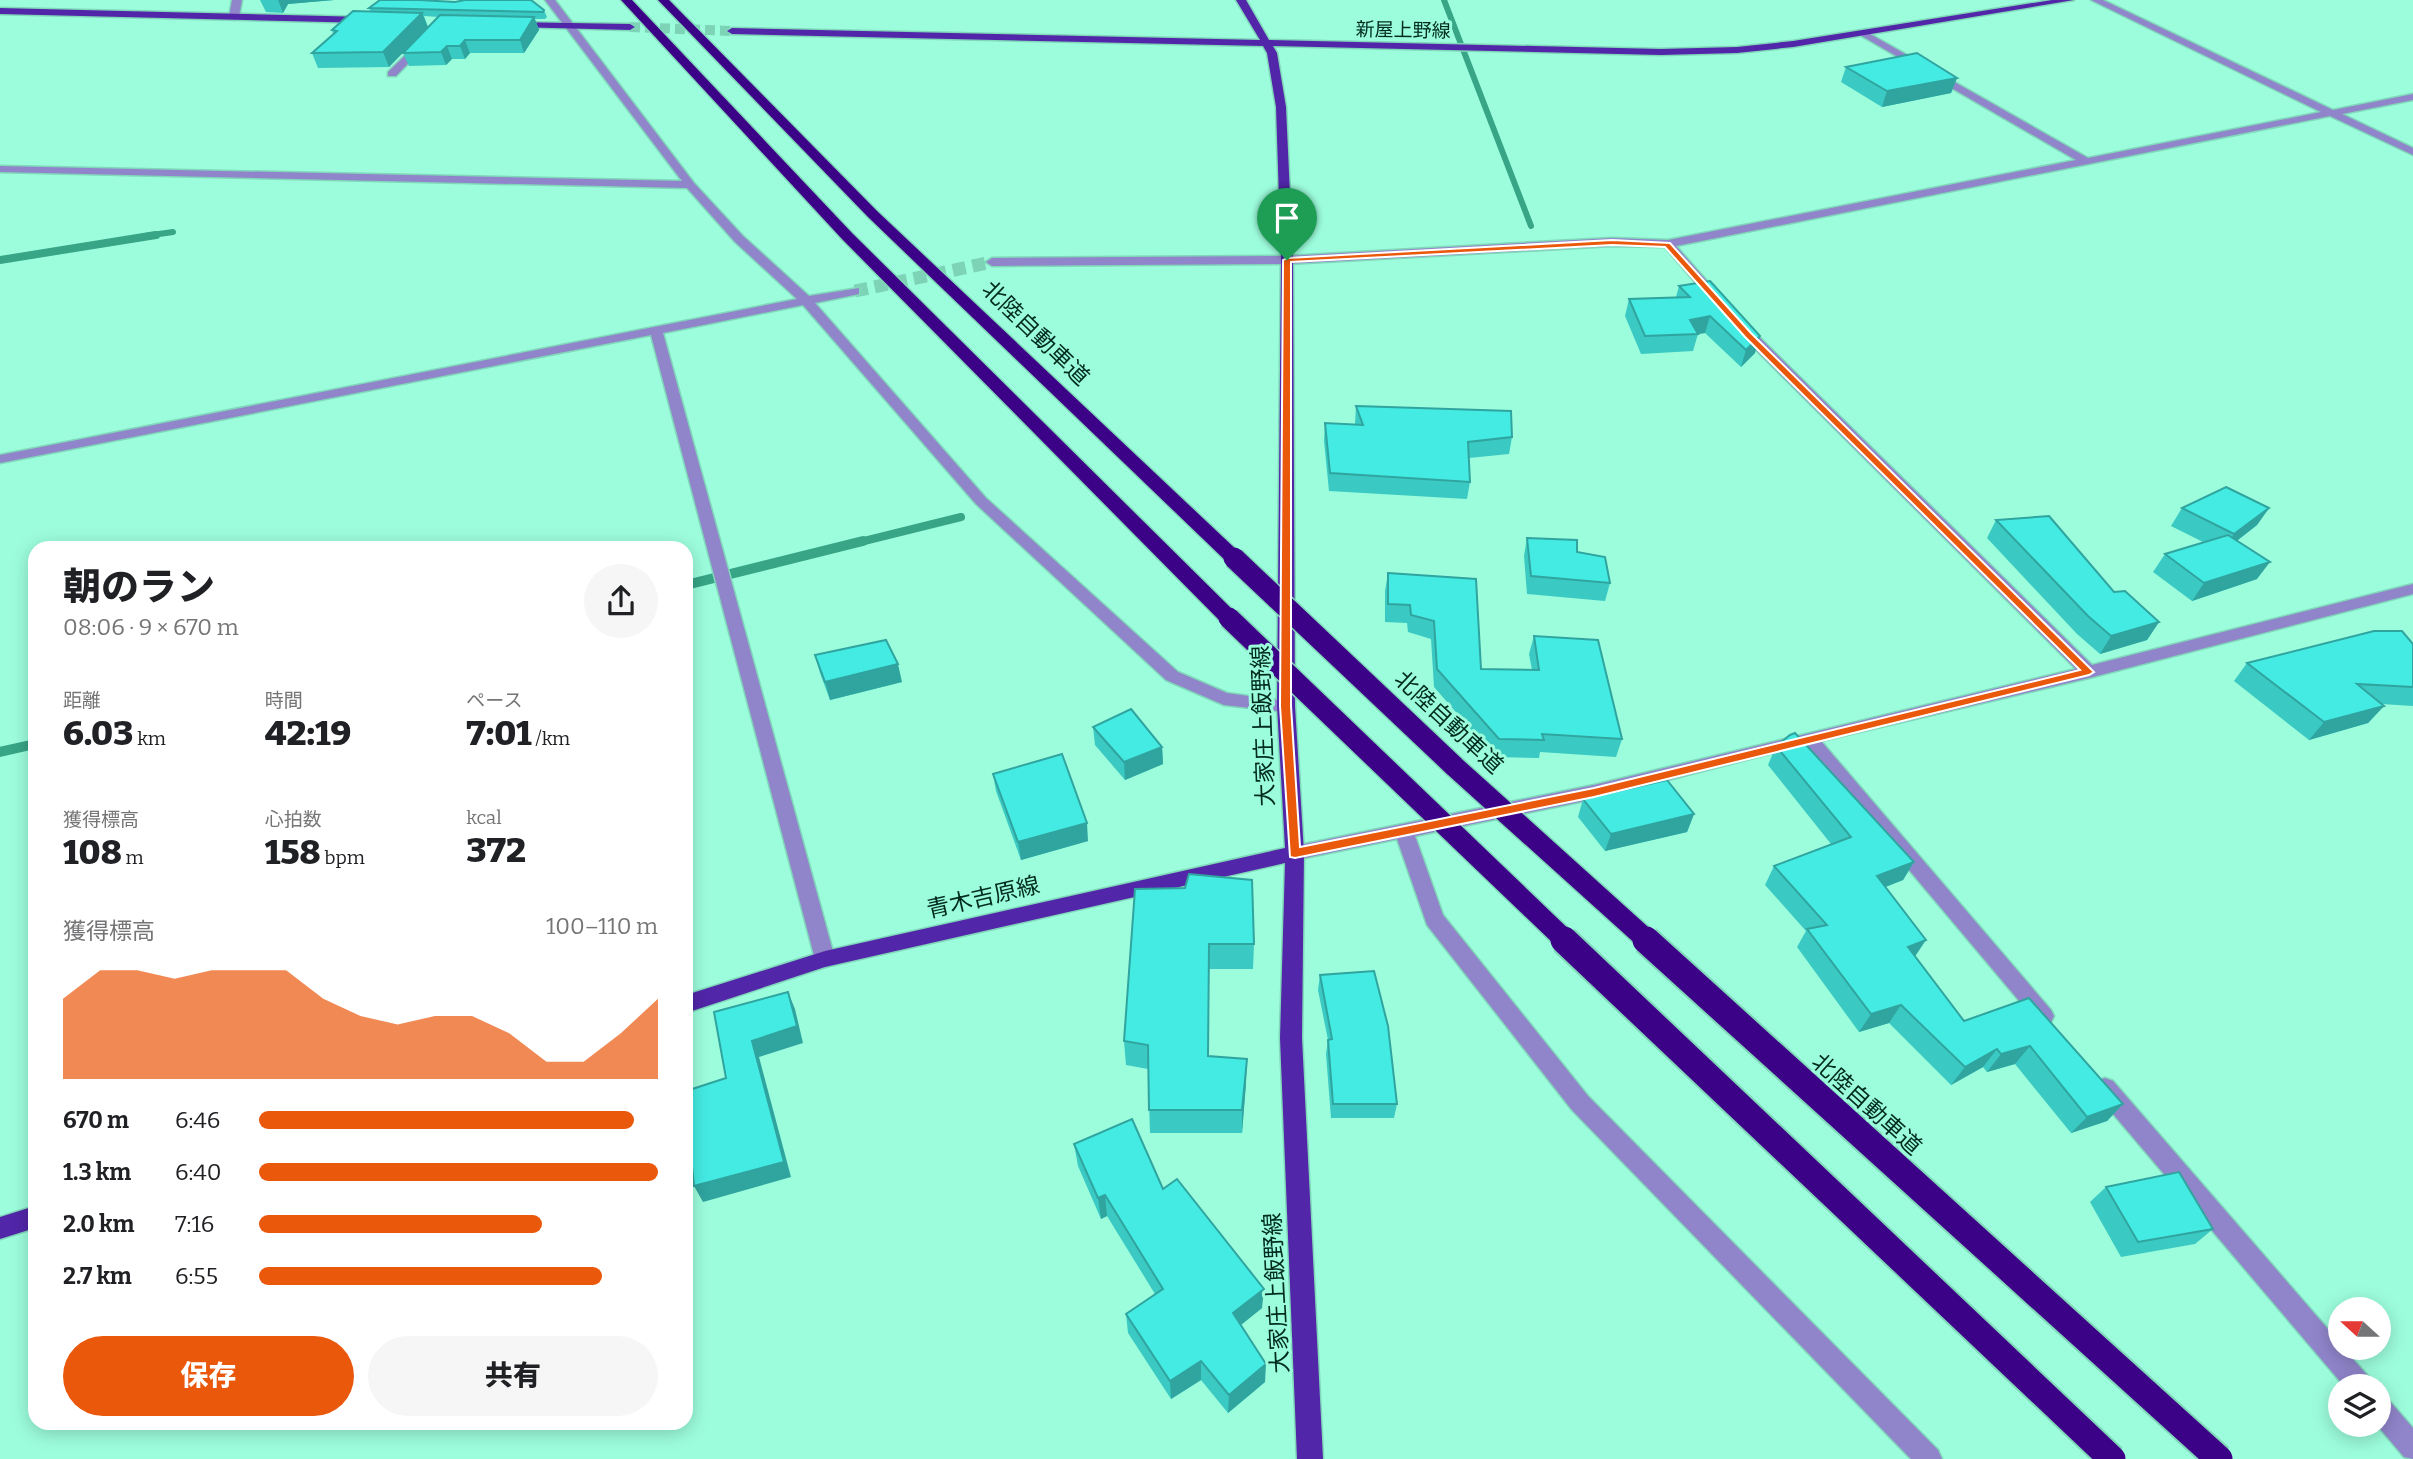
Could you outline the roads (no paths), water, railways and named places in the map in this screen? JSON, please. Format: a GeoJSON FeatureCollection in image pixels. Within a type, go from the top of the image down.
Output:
{"type":"FeatureCollection","features":[{"type":"Feature","properties":{"kind":"highway"},"geometry":{"type":"LineString","coordinates":[[626,0],[684,65],[886,275],[1229,618],[1682,1054],[2112,1459]]}},
{"type":"Feature","properties":{"kind":"highway","name":"北陸自動車道"},"geometry":{"type":"LineString","coordinates":[[663,0],[920,261],[1455,767],[2219,1459]]}},
{"type":"Feature","properties":{"kind":"main road","name":"大家庄上飯野線"},"geometry":{"type":"LineString","coordinates":[[1241,0],[1272,53],[1281,107],[1287,260],[1286,706],[1295,853],[1291,1038],[1310,1459]]}},
{"type":"Feature","properties":{"kind":"main road","name":"新屋上野線"},"geometry":{"type":"LineString","coordinates":[[732,31],[1661,52],[1737,50],[2069,0]]}},
{"type":"Feature","properties":{"kind":"main road"},"geometry":{"type":"LineString","coordinates":[[0,11],[375,20]]}},
{"type":"Feature","properties":{"kind":"main road"},"geometry":{"type":"LineString","coordinates":[[506,24],[630,27]]}},
{"type":"Feature","properties":{"kind":"main road","name":"青木吉原線"},"geometry":{"type":"LineString","coordinates":[[693,1002],[825,959],[1295,853]]}},
{"type":"Feature","properties":{"kind":"main road"},"geometry":{"type":"LineString","coordinates":[[0,1228],[28,1219]]}},
{"type":"Feature","properties":{"kind":"street"},"geometry":{"type":"LineString","coordinates":[[234,17],[237,0]]}},
{"type":"Feature","properties":{"kind":"street"},"geometry":{"type":"LineString","coordinates":[[550,0],[690,185],[739,239],[806,300],[981,501],[1172,676],[1224,699],[1286,706]]}},
{"type":"Feature","properties":{"kind":"street"},"geometry":{"type":"LineString","coordinates":[[2096,0],[2413,152]]}},
{"type":"Feature","properties":{"kind":"street"},"geometry":{"type":"LineString","coordinates":[[349,20],[371,8]]}},
{"type":"Feature","properties":{"kind":"street"},"geometry":{"type":"LineString","coordinates":[[1863,33],[2085,161]]}},
{"type":"Feature","properties":{"kind":"street"},"geometry":{"type":"LineString","coordinates":[[392,74],[430,36]]}},
{"type":"Feature","properties":{"kind":"street"},"geometry":{"type":"LineString","coordinates":[[992,262],[1287,260],[1612,242],[1668,244],[2413,97]]}},
{"type":"Feature","properties":{"kind":"street"},"geometry":{"type":"LineString","coordinates":[[0,169],[690,185]]}},
{"type":"Feature","properties":{"kind":"street"},"geometry":{"type":"LineString","coordinates":[[1668,244],[1748,335],[2089,672]]}},
{"type":"Feature","properties":{"kind":"street"},"geometry":{"type":"LineString","coordinates":[[0,459],[855,291]]}},
{"type":"Feature","properties":{"kind":"street"},"geometry":{"type":"LineString","coordinates":[[656,331],[825,959]]}},
{"type":"Feature","properties":{"kind":"street"},"geometry":{"type":"LineString","coordinates":[[1295,853],[1594,792],[2089,672],[2413,589]]}},
{"type":"Feature","properties":{"kind":"street"},"geometry":{"type":"LineString","coordinates":[[1808,738],[2059,1033]]}},
{"type":"Feature","properties":{"kind":"street"},"geometry":{"type":"LineString","coordinates":[[1404,831],[1434,919],[1580,1103],[1929,1459]]}},
{"type":"Feature","properties":{"kind":"street"},"geometry":{"type":"LineString","coordinates":[[2094,1076],[2350,1374]]}},
{"type":"Feature","properties":{"kind":"street"},"geometry":{"type":"LineString","coordinates":[[2391,1422],[2413,1448]]}},
{"type":"Feature","properties":{"kind":"waterway"},"geometry":{"type":"LineString","coordinates":[[1444,0],[1531,226]]}},
{"type":"Feature","properties":{"kind":"waterway"},"geometry":{"type":"LineString","coordinates":[[145,236],[173,232]]}},
{"type":"Feature","properties":{"kind":"waterway"},"geometry":{"type":"LineString","coordinates":[[0,260],[156,235]]}},
{"type":"Feature","properties":{"kind":"waterway"},"geometry":{"type":"LineString","coordinates":[[856,543],[961,517]]}},
{"type":"Feature","properties":{"kind":"waterway"},"geometry":{"type":"LineString","coordinates":[[693,583],[863,541]]}},
{"type":"Feature","properties":{"kind":"waterway"},"geometry":{"type":"LineString","coordinates":[[0,752],[28,746]]}},
{"type":"Feature","properties":{"kind":"tunnel"},"geometry":{"type":"LineString","coordinates":[[630,27],[732,31]]}},
{"type":"Feature","properties":{"kind":"tunnel"},"geometry":{"type":"LineString","coordinates":[[855,291],[992,262]]}}]}
